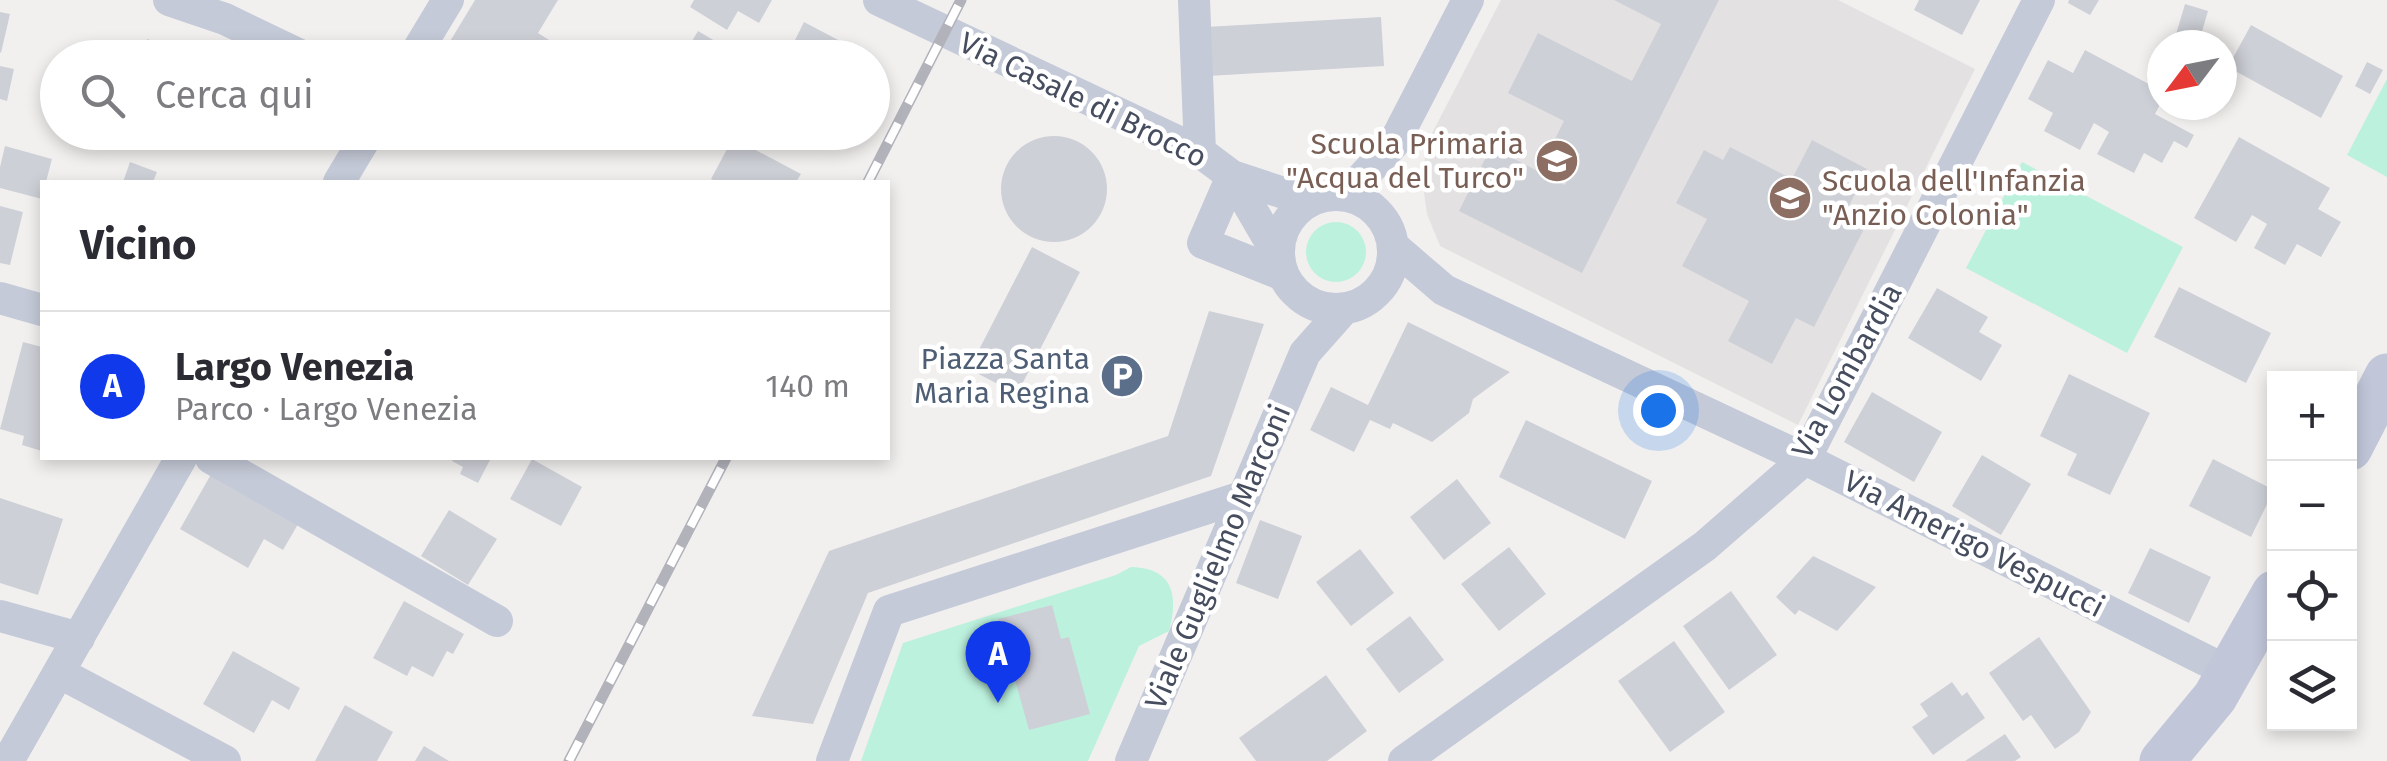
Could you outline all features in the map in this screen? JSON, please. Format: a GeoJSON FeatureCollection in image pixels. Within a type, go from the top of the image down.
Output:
{"type":"FeatureCollection","features":[{"type":"Feature","properties":{"kind":"main road"},"geometry":{"type":"LineString","coordinates":[[2357,434],[2387,376]]}},
{"type":"Feature","properties":{"kind":"main road"},"geometry":{"type":"LineString","coordinates":[[2162,761],[2198,720],[2231,673],[2267,606]]}},
{"type":"Feature","properties":{"kind":"street"},"geometry":{"type":"LineString","coordinates":[[169,0],[268,40]]}},
{"type":"Feature","properties":{"kind":"street"},"geometry":{"type":"LineString","coordinates":[[424,40],[448,0]]}},
{"type":"Feature","properties":{"kind":"street","name":"Via Casale di Brocco"},"geometry":{"type":"LineString","coordinates":[[879,0],[1200,152],[1232,176]]}},
{"type":"Feature","properties":{"kind":"street"},"geometry":{"type":"LineString","coordinates":[[1194,0],[1200,152]]}},
{"type":"Feature","properties":{"kind":"street"},"geometry":{"type":"LineString","coordinates":[[1346,195],[1394,143],[1468,0]]}},
{"type":"Feature","properties":{"kind":"street","name":"Via Lombardia"},"geometry":{"type":"LineString","coordinates":[[1404,761],[1665,576],[1805,459],[2040,0]]}},
{"type":"Feature","properties":{"kind":"street"},"geometry":{"type":"LineString","coordinates":[[1381,216],[1394,143]]}},
{"type":"Feature","properties":{"kind":"street"},"geometry":{"type":"LineString","coordinates":[[340,180],[358,150]]}},
{"type":"Feature","properties":{"kind":"street"},"geometry":{"type":"LineString","coordinates":[[1232,176],[1308,201]]}},
{"type":"Feature","properties":{"kind":"street"},"geometry":{"type":"LineString","coordinates":[[1232,176],[1288,276],[1316,306],[1344,309],[1376,294],[1386,280],[1394,248],[1390,230],[1371,206],[1346,195],[1326,194],[1308,201],[1285,224],[1288,276]]}},
{"type":"Feature","properties":{"kind":"street"},"geometry":{"type":"LineString","coordinates":[[1232,176],[1204,243],[1288,276]]}},
{"type":"Feature","properties":{"kind":"street","name":"Via Amerigo Vespucci"},"geometry":{"type":"LineString","coordinates":[[1394,248],[1444,290],[1805,459],[2231,673]]}},
{"type":"Feature","properties":{"kind":"street","name":"Viale Guglielmo Marconi"},"geometry":{"type":"LineString","coordinates":[[1288,276],[1304,352]]}},
{"type":"Feature","properties":{"kind":"street","name":"Via Amerigo Vespucci"},"geometry":{"type":"LineString","coordinates":[[1376,294],[1444,290]]}},
{"type":"Feature","properties":{"kind":"street"},"geometry":{"type":"LineString","coordinates":[[0,298],[40,309]]}},
{"type":"Feature","properties":{"kind":"street","name":"Viale Guglielmo Marconi"},"geometry":{"type":"LineString","coordinates":[[1131,761],[1304,352],[1344,309]]}},
{"type":"Feature","properties":{"kind":"street"},"geometry":{"type":"LineString","coordinates":[[8,761],[180,460]]}},
{"type":"Feature","properties":{"kind":"street"},"geometry":{"type":"LineString","coordinates":[[214,460],[497,622]]}},
{"type":"Feature","properties":{"kind":"street"},"geometry":{"type":"LineString","coordinates":[[832,761],[888,612],[1245,496]]}},
{"type":"Feature","properties":{"kind":"street"},"geometry":{"type":"LineString","coordinates":[[0,616],[79,638]]}},
{"type":"Feature","properties":{"kind":"street"},"geometry":{"type":"LineString","coordinates":[[60,672],[225,761]]}},
{"type":"Feature","properties":{"kind":"shaded area"},"geometry":{"type":"Polygon","coordinates":[[[1501,0],[1838,0],[1975,69],[1798,425],[1440,246],[1427,214],[1422,178],[1427,143],[1501,0]]]}},
{"type":"Feature","properties":{"kind":"green space"},"geometry":{"type":"Polygon","coordinates":[[[2387,79],[2387,177],[2347,155],[2387,79]]]}},
{"type":"Feature","properties":{"kind":"green space"},"geometry":{"type":"Polygon","coordinates":[[[2022,162],[2183,247],[2127,353],[1966,268],[2022,162]]]}},
{"type":"Feature","properties":{"kind":"green space"},"geometry":{"type":"Polygon","coordinates":[[[1336,222],[1357,231],[1366,252],[1357,273],[1336,282],[1315,273],[1306,252],[1315,231],[1336,222]]]}},
{"type":"Feature","properties":{"kind":"green space"},"geometry":{"type":"Polygon","coordinates":[[[1131,567],[1156,572],[1164,578],[1172,595],[1172,618],[1169,631],[1139,646],[1088,761],[861,761],[903,643],[1131,567]]]}},
{"type":"Feature","properties":{"kind":"building"},"geometry":{"type":"Polygon","coordinates":[[[475,0],[558,0],[538,33],[549,40],[451,40],[475,0]]]}},
{"type":"Feature","properties":{"kind":"building"},"geometry":{"type":"Polygon","coordinates":[[[694,0],[772,0],[759,23],[738,11],[727,30],[690,7],[694,0]]]}},
{"type":"Feature","properties":{"kind":"building"},"geometry":{"type":"Polygon","coordinates":[[[1614,0],[1719,0],[1582,273],[1459,211],[1491,147],[1565,185],[1580,154],[1554,141],[1564,121],[1508,93],[1538,33],[1632,81],[1661,24],[1614,0]]]}},
{"type":"Feature","properties":{"kind":"building"},"geometry":{"type":"Polygon","coordinates":[[[1919,0],[1980,0],[1962,35],[1914,10],[1919,0]]]}},
{"type":"Feature","properties":{"kind":"building"},"geometry":{"type":"Polygon","coordinates":[[[2099,0],[2090,15],[2068,3],[2099,0]]]}},
{"type":"Feature","properties":{"kind":"building"},"geometry":{"type":"Polygon","coordinates":[[[2185,4],[2208,11],[2202,30],[2177,30],[2185,4]]]}},
{"type":"Feature","properties":{"kind":"building"},"geometry":{"type":"Polygon","coordinates":[[[0,12],[10,14],[1,53],[0,52],[0,12]]]}},
{"type":"Feature","properties":{"kind":"building"},"geometry":{"type":"Polygon","coordinates":[[[1381,17],[1384,66],[1208,76],[1205,27],[1381,17]]]}},
{"type":"Feature","properties":{"kind":"building"},"geometry":{"type":"Polygon","coordinates":[[[804,22],[838,40],[795,40],[804,22]]]}},
{"type":"Feature","properties":{"kind":"building"},"geometry":{"type":"Polygon","coordinates":[[[2251,25],[2343,76],[2321,118],[2237,72],[2237,51],[2251,25]]]}},
{"type":"Feature","properties":{"kind":"building"},"geometry":{"type":"Polygon","coordinates":[[[698,31],[713,40],[693,40],[698,31]]]}},
{"type":"Feature","properties":{"kind":"building"},"geometry":{"type":"Polygon","coordinates":[[[2085,50],[2147,83],[2147,120],[2166,120],[2194,135],[2187,148],[2174,141],[2162,163],[2144,153],[2134,173],[2097,154],[2109,132],[2094,123],[2080,150],[2044,131],[2053,113],[2028,99],[2048,60],[2073,73],[2085,50]]]}},
{"type":"Feature","properties":{"kind":"building"},"geometry":{"type":"Polygon","coordinates":[[[2367,62],[2383,70],[2370,94],[2355,86],[2367,62]]]}},
{"type":"Feature","properties":{"kind":"building"},"geometry":{"type":"Polygon","coordinates":[[[0,66],[14,69],[7,101],[0,99],[0,66]]]}},
{"type":"Feature","properties":{"kind":"building"},"geometry":{"type":"Polygon","coordinates":[[[1054,136],[1074,140],[1092,151],[1103,169],[1107,189],[1103,209],[1092,227],[1074,238],[1054,242],[1034,238],[1016,227],[1005,209],[1001,189],[1005,169],[1016,151],[1034,140],[1054,136]]]}},
{"type":"Feature","properties":{"kind":"building"},"geometry":{"type":"Polygon","coordinates":[[[2239,137],[2330,188],[2318,209],[2341,222],[2321,257],[2297,244],[2285,265],[2254,248],[2267,224],[2252,215],[2236,242],[2194,218],[2239,137]]]}},
{"type":"Feature","properties":{"kind":"building"},"geometry":{"type":"Polygon","coordinates":[[[1812,140],[1867,169],[1845,214],[1866,225],[1814,327],[1796,318],[1772,364],[1728,341],[1749,301],[1682,266],[1707,219],[1676,203],[1704,150],[1723,160],[1730,147],[1792,179],[1812,140]]]}},
{"type":"Feature","properties":{"kind":"building"},"geometry":{"type":"Polygon","coordinates":[[[5,146],[52,159],[47,180],[40,180],[40,198],[0,188],[5,146]]]}},
{"type":"Feature","properties":{"kind":"building"},"geometry":{"type":"Polygon","coordinates":[[[727,150],[756,150],[801,174],[797,180],[711,179],[727,150]]]}},
{"type":"Feature","properties":{"kind":"building"},"geometry":{"type":"Polygon","coordinates":[[[130,162],[157,172],[154,180],[124,180],[130,162]]]}},
{"type":"Feature","properties":{"kind":"building"},"geometry":{"type":"Polygon","coordinates":[[[0,206],[23,212],[10,265],[0,263],[0,206]]]}},
{"type":"Feature","properties":{"kind":"building"},"geometry":{"type":"Polygon","coordinates":[[[1032,247],[1080,272],[1017,394],[969,369],[1032,247]]]}},
{"type":"Feature","properties":{"kind":"building"},"geometry":{"type":"Polygon","coordinates":[[[2179,287],[2271,333],[2246,383],[2154,337],[2179,287]]]}},
{"type":"Feature","properties":{"kind":"building"},"geometry":{"type":"Polygon","coordinates":[[[1937,288],[1988,317],[1979,332],[2002,345],[1981,381],[1908,338],[1937,288]]]}},
{"type":"Feature","properties":{"kind":"building"},"geometry":{"type":"Polygon","coordinates":[[[1209,311],[1264,324],[1211,476],[868,593],[813,724],[752,716],[829,551],[1168,436],[1209,311]]]}},
{"type":"Feature","properties":{"kind":"building"},"geometry":{"type":"Polygon","coordinates":[[[1408,322],[1510,372],[1473,399],[1469,413],[1432,442],[1393,423],[1390,429],[1370,420],[1354,452],[1310,430],[1331,387],[1368,405],[1408,322]]]}},
{"type":"Feature","properties":{"kind":"building"},"geometry":{"type":"Polygon","coordinates":[[[23,342],[40,346],[40,450],[22,445],[24,436],[0,429],[23,342]]]}},
{"type":"Feature","properties":{"kind":"building"},"geometry":{"type":"Polygon","coordinates":[[[2069,374],[2150,413],[2110,495],[2067,475],[2077,454],[2040,436],[2069,374]]]}},
{"type":"Feature","properties":{"kind":"building"},"geometry":{"type":"Polygon","coordinates":[[[1872,392],[1942,432],[1914,482],[1844,442],[1872,392]]]}},
{"type":"Feature","properties":{"kind":"building"},"geometry":{"type":"Polygon","coordinates":[[[1526,420],[1652,481],[1625,539],[1499,477],[1526,420]]]}},
{"type":"Feature","properties":{"kind":"building"},"geometry":{"type":"Polygon","coordinates":[[[1982,455],[2031,484],[2001,535],[1952,506],[1982,455]]]}},
{"type":"Feature","properties":{"kind":"building"},"geometry":{"type":"Polygon","coordinates":[[[2213,459],[2267,486],[2267,504],[2251,537],[2189,506],[2213,459]]]}},
{"type":"Feature","properties":{"kind":"building"},"geometry":{"type":"Polygon","coordinates":[[[490,460],[478,483],[460,474],[463,467],[452,461],[490,460]]]}},
{"type":"Feature","properties":{"kind":"building"},"geometry":{"type":"Polygon","coordinates":[[[531,460],[582,487],[561,526],[510,499],[531,460]]]}},
{"type":"Feature","properties":{"kind":"building"},"geometry":{"type":"Polygon","coordinates":[[[214,469],[301,519],[283,550],[264,539],[248,568],[180,529],[214,469]]]}},
{"type":"Feature","properties":{"kind":"building"},"geometry":{"type":"Polygon","coordinates":[[[1457,479],[1491,523],[1444,560],[1410,517],[1457,479]]]}},
{"type":"Feature","properties":{"kind":"building"},"geometry":{"type":"Polygon","coordinates":[[[0,498],[63,519],[38,595],[0,583],[0,498]]]}},
{"type":"Feature","properties":{"kind":"building"},"geometry":{"type":"Polygon","coordinates":[[[449,510],[497,539],[468,585],[421,556],[449,510]]]}},
{"type":"Feature","properties":{"kind":"building"},"geometry":{"type":"Polygon","coordinates":[[[1260,520],[1302,536],[1278,599],[1236,583],[1260,520]]]}},
{"type":"Feature","properties":{"kind":"building"},"geometry":{"type":"Polygon","coordinates":[[[1509,547],[1546,594],[1499,631],[1461,584],[1509,547]]]}},
{"type":"Feature","properties":{"kind":"building"},"geometry":{"type":"Polygon","coordinates":[[[2150,548],[2211,577],[2189,623],[2128,593],[2150,548]]]}},
{"type":"Feature","properties":{"kind":"building"},"geometry":{"type":"Polygon","coordinates":[[[1360,549],[1394,593],[1351,626],[1316,582],[1360,549]]]}},
{"type":"Feature","properties":{"kind":"building"},"geometry":{"type":"Polygon","coordinates":[[[1813,556],[1876,587],[1837,631],[1799,610],[1795,615],[1776,597],[1813,556]]]}},
{"type":"Feature","properties":{"kind":"building"},"geometry":{"type":"Polygon","coordinates":[[[1731,591],[1777,655],[1729,690],[1683,626],[1731,591]]]}},
{"type":"Feature","properties":{"kind":"building"},"geometry":{"type":"Polygon","coordinates":[[[404,601],[464,634],[453,654],[447,651],[433,677],[412,666],[407,676],[373,658],[404,601]]]}},
{"type":"Feature","properties":{"kind":"building"},"geometry":{"type":"Polygon","coordinates":[[[1052,605],[1061,639],[1069,637],[1090,714],[1029,730],[998,619],[1052,605]]]}},
{"type":"Feature","properties":{"kind":"building"},"geometry":{"type":"Polygon","coordinates":[[[1410,616],[1444,660],[1399,693],[1366,649],[1410,616]]]}},
{"type":"Feature","properties":{"kind":"building"},"geometry":{"type":"Polygon","coordinates":[[[2039,637],[2091,712],[2079,732],[2055,749],[2031,715],[2023,721],[1989,673],[2039,637]]]}},
{"type":"Feature","properties":{"kind":"building"},"geometry":{"type":"Polygon","coordinates":[[[1674,641],[1725,712],[1670,752],[1618,681],[1674,641]]]}},
{"type":"Feature","properties":{"kind":"building"},"geometry":{"type":"Polygon","coordinates":[[[233,651],[300,688],[289,710],[272,700],[254,733],[203,704],[233,651]]]}},
{"type":"Feature","properties":{"kind":"building"},"geometry":{"type":"Polygon","coordinates":[[[1326,675],[1367,731],[1327,761],[1256,761],[1239,738],[1326,675]]]}},
{"type":"Feature","properties":{"kind":"building"},"geometry":{"type":"Polygon","coordinates":[[[1952,682],[1962,696],[1967,692],[1985,718],[1933,755],[1912,727],[1928,716],[1920,704],[1952,682]]]}},
{"type":"Feature","properties":{"kind":"building"},"geometry":{"type":"Polygon","coordinates":[[[345,705],[393,732],[377,761],[315,761],[345,705]]]}},
{"type":"Feature","properties":{"kind":"building"},"geometry":{"type":"Polygon","coordinates":[[[2005,734],[2021,757],[2015,761],[1965,761],[2005,734]]]}},
{"type":"Feature","properties":{"kind":"building"},"geometry":{"type":"Polygon","coordinates":[[[424,746],[449,761],[415,761],[424,746]]]}},
{"type":"Feature","properties":{"kind":"railway"},"geometry":{"type":"LineString","coordinates":[[890,139],[961,0]]}},
{"type":"Feature","properties":{"kind":"railway"},"geometry":{"type":"LineString","coordinates":[[869,180],[884,150]]}},
{"type":"Feature","properties":{"kind":"railway"},"geometry":{"type":"LineString","coordinates":[[569,761],[725,460]]}},
{"type":"Feature","properties":{"kind":"place","name":"Scuola Primaria \"Acqua del Turco\""},"geometry":{"type":"Point","coordinates":[1557,161]}},
{"type":"Feature","properties":{"kind":"place","name":"Scuola dell'Infanzia \"Anzio Colonia\""},"geometry":{"type":"Point","coordinates":[1790,198]}},
{"type":"Feature","properties":{"kind":"place","name":"Piazza Santa Maria Regina"},"geometry":{"type":"Point","coordinates":[1122,376]}},
{"type":"Feature","properties":{"kind":"place","name":"Largo Venezia"},"geometry":{"type":"Point","coordinates":[998,703]}}]}
